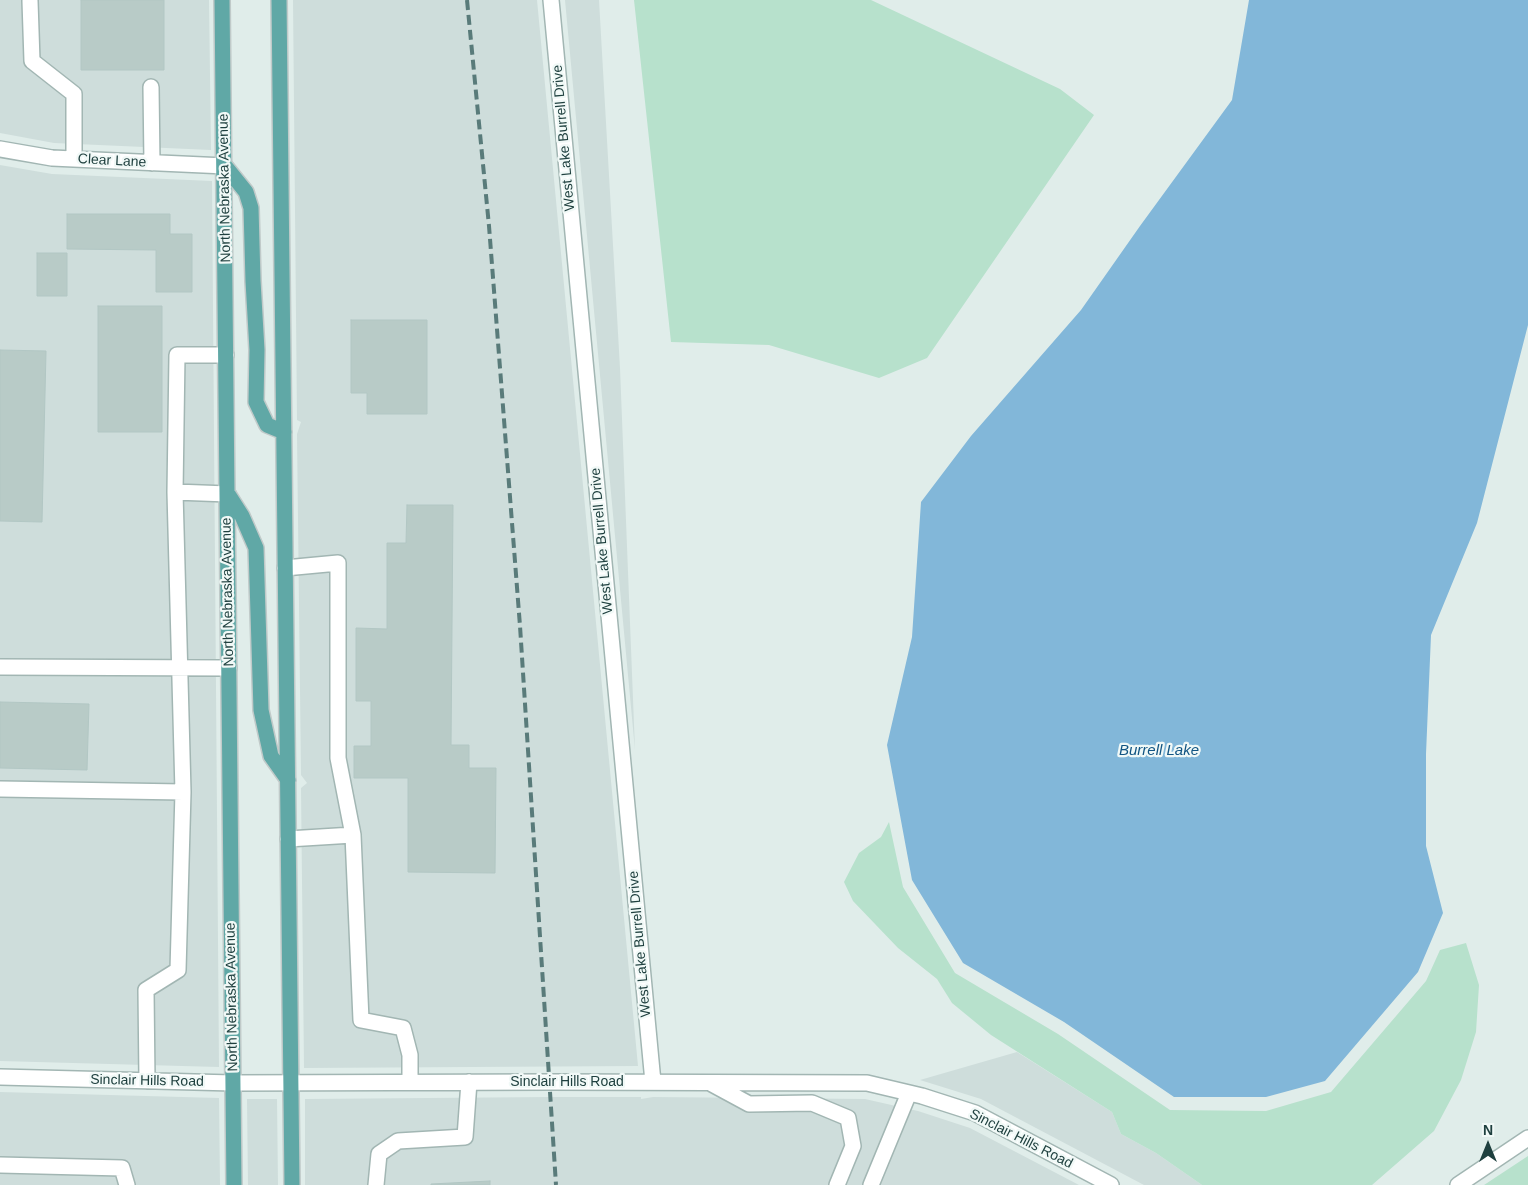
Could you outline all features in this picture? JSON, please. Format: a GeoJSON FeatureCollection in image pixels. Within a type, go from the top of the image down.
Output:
{"type":"FeatureCollection","features":[{"type":"Feature","properties":{"kind":"main road","name":"North Nebraska Avenue"},"geometry":{"type":"LineString","coordinates":[[222,0],[234,1185]]}},
{"type":"Feature","properties":{"kind":"main road"},"geometry":{"type":"LineString","coordinates":[[279,0],[292,1185]]}},
{"type":"Feature","properties":{"kind":"main road"},"geometry":{"type":"LineString","coordinates":[[225,166],[246,192],[251,208],[257,350],[256,402],[267,425],[284,432]]}},
{"type":"Feature","properties":{"kind":"main road"},"geometry":{"type":"LineString","coordinates":[[228,494],[242,516],[256,548],[261,710],[271,756],[288,780]]}},
{"type":"Feature","properties":{"kind":"street","name":"West Lake Burrell Drive"},"geometry":{"type":"LineString","coordinates":[[551,0],[653,1082]]}},
{"type":"Feature","properties":{"kind":"street"},"geometry":{"type":"LineString","coordinates":[[30,1],[32,61],[74,94],[74,159]]}},
{"type":"Feature","properties":{"kind":"street"},"geometry":{"type":"LineString","coordinates":[[151,87],[152,163]]}},
{"type":"Feature","properties":{"kind":"street","name":"Clear Lane"},"geometry":{"type":"LineString","coordinates":[[0,149],[52,158],[225,166]]}},
{"type":"Feature","properties":{"kind":"street"},"geometry":{"type":"LineString","coordinates":[[148,1081],[146,990],[178,970],[183,792],[175,492],[177,355],[226,354]]}},
{"type":"Feature","properties":{"kind":"street"},"geometry":{"type":"LineString","coordinates":[[175,492],[228,494]]}},
{"type":"Feature","properties":{"kind":"street"},"geometry":{"type":"LineString","coordinates":[[285,568],[338,563],[338,758],[353,835],[361,1020],[403,1028],[410,1055],[410,1082]]}},
{"type":"Feature","properties":{"kind":"street"},"geometry":{"type":"LineString","coordinates":[[0,667],[229,668]]}},
{"type":"Feature","properties":{"kind":"street"},"geometry":{"type":"LineString","coordinates":[[0,789],[183,792]]}},
{"type":"Feature","properties":{"kind":"street"},"geometry":{"type":"LineString","coordinates":[[288,839],[353,835]]}},
{"type":"Feature","properties":{"kind":"street","name":"Sinclair Hills Road"},"geometry":{"type":"LineString","coordinates":[[0,1077],[233,1083],[867,1083],[909,1093],[975,1113],[1111,1185]]}},
{"type":"Feature","properties":{"kind":"street"},"geometry":{"type":"LineString","coordinates":[[376,1185],[379,1154],[398,1141],[465,1137],[469,1082]]}},
{"type":"Feature","properties":{"kind":"street"},"geometry":{"type":"LineString","coordinates":[[708,1082],[749,1104],[812,1103],[848,1118],[853,1146],[837,1185]]}},
{"type":"Feature","properties":{"kind":"street"},"geometry":{"type":"LineString","coordinates":[[871,1185],[909,1093]]}},
{"type":"Feature","properties":{"kind":"street"},"geometry":{"type":"LineString","coordinates":[[1458,1185],[1528,1138]]}},
{"type":"Feature","properties":{"kind":"street"},"geometry":{"type":"LineString","coordinates":[[0,1165],[122,1168],[127,1185]]}},
{"type":"Feature","properties":{"kind":"shaded area"},"geometry":{"type":"Polygon","coordinates":[[[0,0],[209,0],[211,150],[54,143],[0,133],[0,0]]]}},
{"type":"Feature","properties":{"kind":"shaded area"},"geometry":{"type":"Polygon","coordinates":[[[293,0],[537,0],[638,1066],[304,1068],[301,788],[307,783],[301,775],[297,434],[301,422],[297,420],[293,0]]]}},
{"type":"Feature","properties":{"kind":"shaded area"},"geometry":{"type":"Polygon","coordinates":[[[565,0],[599,0],[620,368],[635,750],[565,0]]]}},
{"type":"Feature","properties":{"kind":"shaded area"},"geometry":{"type":"Polygon","coordinates":[[[0,165],[52,174],[212,181],[219,1067],[0,1061],[0,165]]]}},
{"type":"Feature","properties":{"kind":"shaded area"},"geometry":{"type":"Polygon","coordinates":[[[1017,1052],[1112,1112],[1121,1134],[1156,1153],[1202,1185],[1144,1185],[981,1099],[920,1080],[1017,1052]]]}},
{"type":"Feature","properties":{"kind":"shaded area"},"geometry":{"type":"Polygon","coordinates":[[[0,1092],[219,1098],[220,1185],[0,1185],[0,1092]]]}},
{"type":"Feature","properties":{"kind":"shaded area"},"geometry":{"type":"Polygon","coordinates":[[[550,1097],[865,1099],[918,1111],[970,1128],[1079,1185],[305,1185],[305,1099],[550,1097]]]}},
{"type":"Feature","properties":{"kind":"shaded area"},"geometry":{"type":"Polygon","coordinates":[[[247,1099],[277,1099],[278,1185],[248,1185],[247,1099]]]}},
{"type":"Feature","properties":{"kind":"green space"},"geometry":{"type":"Polygon","coordinates":[[[634,0],[871,0],[1060,89],[1094,115],[927,358],[879,378],[769,345],[671,342],[634,0]]]}},
{"type":"Feature","properties":{"kind":"green space"},"geometry":{"type":"Polygon","coordinates":[[[889,822],[903,887],[955,973],[1058,1034],[1170,1110],[1266,1111],[1331,1092],[1426,981],[1440,950],[1466,943],[1479,985],[1476,1032],[1461,1080],[1434,1131],[1372,1185],[1202,1185],[1156,1153],[1121,1134],[1112,1112],[991,1035],[952,1003],[937,979],[898,948],[853,901],[844,882],[859,853],[881,837],[889,822]]]}},
{"type":"Feature","properties":{"kind":"green space"},"geometry":{"type":"Polygon","coordinates":[[[1528,1156],[1528,1185],[1484,1185],[1528,1156]]]}},
{"type":"Feature","properties":{"kind":"water","name":"Burrell Lake"},"geometry":{"type":"Polygon","coordinates":[[[1249,0],[1528,0],[1528,325],[1477,523],[1431,635],[1426,754],[1426,846],[1443,913],[1418,972],[1325,1081],[1266,1097],[1174,1097],[1064,1022],[963,963],[912,880],[887,745],[912,637],[921,502],[971,436],[1081,310],[1232,100],[1249,0]]]}},
{"type":"Feature","properties":{"kind":"building"},"geometry":{"type":"Polygon","coordinates":[[[81,0],[164,0],[164,70],[81,70],[81,0]]]}},
{"type":"Feature","properties":{"kind":"building"},"geometry":{"type":"Polygon","coordinates":[[[67,214],[170,214],[170,234],[192,234],[192,292],[156,292],[156,250],[67,249],[67,214]]]}},
{"type":"Feature","properties":{"kind":"building"},"geometry":{"type":"Polygon","coordinates":[[[37,253],[67,253],[67,296],[37,296],[37,253]]]}},
{"type":"Feature","properties":{"kind":"building"},"geometry":{"type":"Polygon","coordinates":[[[98,306],[162,306],[162,432],[98,432],[98,306]]]}},
{"type":"Feature","properties":{"kind":"building"},"geometry":{"type":"Polygon","coordinates":[[[351,320],[427,320],[427,414],[367,414],[367,393],[351,393],[351,320]]]}},
{"type":"Feature","properties":{"kind":"building"},"geometry":{"type":"Polygon","coordinates":[[[0,350],[46,351],[42,522],[0,521],[0,350]]]}},
{"type":"Feature","properties":{"kind":"building"},"geometry":{"type":"Polygon","coordinates":[[[407,505],[453,505],[451,745],[469,745],[469,768],[496,768],[495,873],[408,872],[408,778],[354,778],[354,746],[371,746],[371,701],[356,701],[356,628],[387,629],[387,543],[406,543],[407,505]]]}},
{"type":"Feature","properties":{"kind":"building"},"geometry":{"type":"Polygon","coordinates":[[[0,702],[89,704],[87,770],[0,768],[0,702]]]}},
{"type":"Feature","properties":{"kind":"building"},"geometry":{"type":"Polygon","coordinates":[[[490,1181],[490,1185],[431,1185],[431,1184],[490,1181]]]}},
{"type":"Feature","properties":{"kind":"railway"},"geometry":{"type":"LineString","coordinates":[[467,0],[489,226],[520,626],[556,1185]]}}]}
